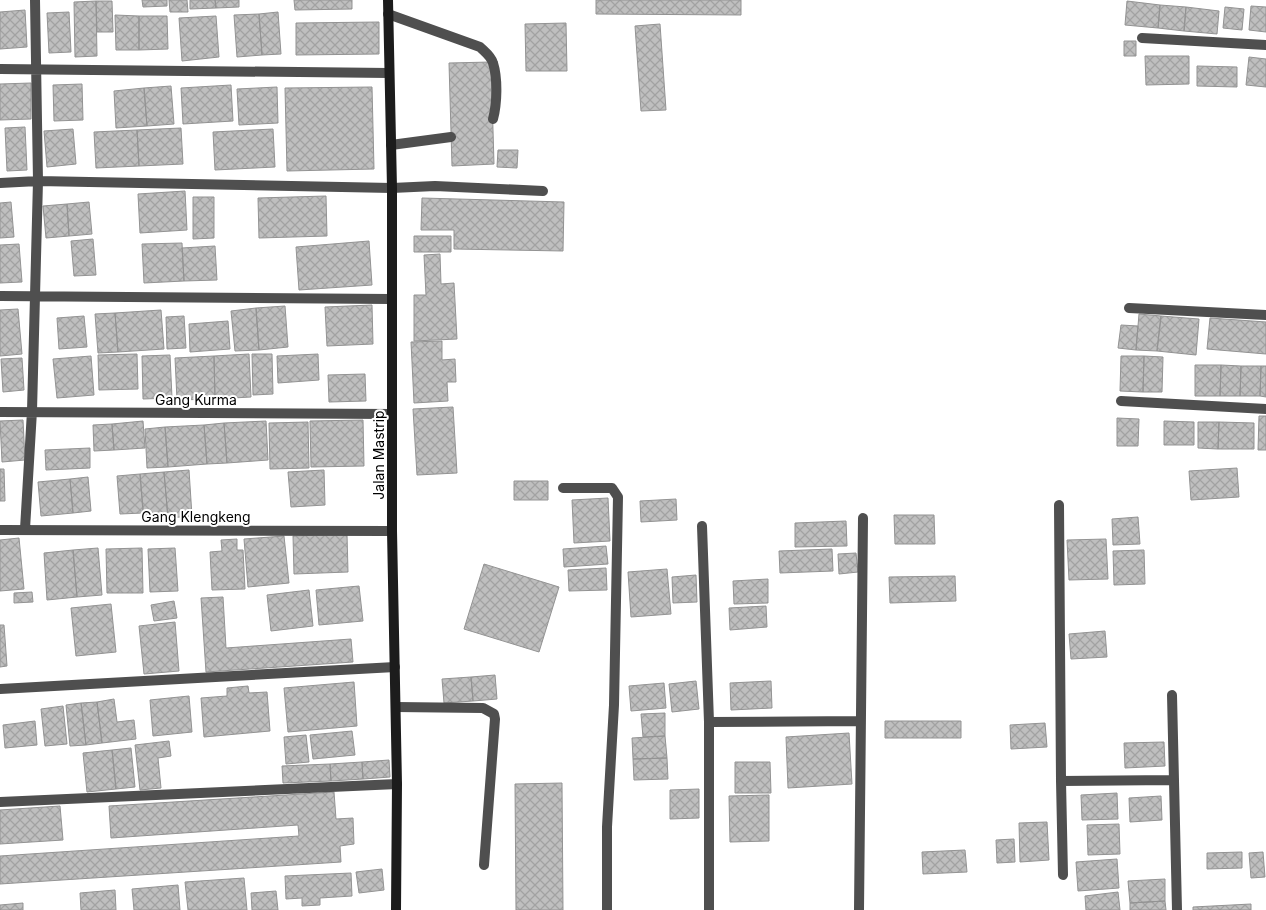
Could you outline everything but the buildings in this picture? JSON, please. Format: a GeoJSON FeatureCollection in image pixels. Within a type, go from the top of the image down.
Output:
{"type":"FeatureCollection","features":[{"type":"Feature","properties":{"kind":"main road","name":"Jalan Mastrip"},"geometry":{"type":"LineString","coordinates":[[388,0],[388,74],[392,188],[391,414],[397,784],[396,910]]}},
{"type":"Feature","properties":{"kind":"street"},"geometry":{"type":"LineString","coordinates":[[25,529],[32,411],[38,181],[35,0]]}},
{"type":"Feature","properties":{"kind":"street"},"geometry":{"type":"LineString","coordinates":[[388,14],[480,48],[490,55],[493,63],[495,96],[492,119]]}},
{"type":"Feature","properties":{"kind":"street"},"geometry":{"type":"LineString","coordinates":[[1142,38],[1266,46]]}},
{"type":"Feature","properties":{"kind":"street"},"geometry":{"type":"LineString","coordinates":[[0,69],[388,74]]}},
{"type":"Feature","properties":{"kind":"street"},"geometry":{"type":"LineString","coordinates":[[390,145],[451,136]]}},
{"type":"Feature","properties":{"kind":"street"},"geometry":{"type":"LineString","coordinates":[[0,183],[38,181],[392,188],[435,186],[544,190]]}},
{"type":"Feature","properties":{"kind":"street"},"geometry":{"type":"LineString","coordinates":[[0,296],[391,298]]}},
{"type":"Feature","properties":{"kind":"street"},"geometry":{"type":"LineString","coordinates":[[1129,308],[1266,315]]}},
{"type":"Feature","properties":{"kind":"street"},"geometry":{"type":"LineString","coordinates":[[1121,401],[1266,409]]}},
{"type":"Feature","properties":{"kind":"street","name":"Gang Kurma"},"geometry":{"type":"LineString","coordinates":[[0,412],[391,414]]}},
{"type":"Feature","properties":{"kind":"street"},"geometry":{"type":"LineString","coordinates":[[563,488],[612,488],[618,494],[614,705],[607,827],[607,910]]}},
{"type":"Feature","properties":{"kind":"street"},"geometry":{"type":"LineString","coordinates":[[1059,505],[1063,875]]}},
{"type":"Feature","properties":{"kind":"street"},"geometry":{"type":"LineString","coordinates":[[859,910],[863,518]]}},
{"type":"Feature","properties":{"kind":"street"},"geometry":{"type":"LineString","coordinates":[[702,526],[709,722],[709,910]]}},
{"type":"Feature","properties":{"kind":"street","name":"Gang Klengkeng"},"geometry":{"type":"LineString","coordinates":[[0,530],[392,531]]}},
{"type":"Feature","properties":{"kind":"street"},"geometry":{"type":"LineString","coordinates":[[0,689],[395,667]]}},
{"type":"Feature","properties":{"kind":"street"},"geometry":{"type":"LineString","coordinates":[[1172,695],[1177,910]]}},
{"type":"Feature","properties":{"kind":"street"},"geometry":{"type":"LineString","coordinates":[[396,707],[483,708],[494,714],[484,865]]}},
{"type":"Feature","properties":{"kind":"street"},"geometry":{"type":"LineString","coordinates":[[709,722],[860,721]]}},
{"type":"Feature","properties":{"kind":"street"},"geometry":{"type":"LineString","coordinates":[[1061,781],[1174,780]]}},
{"type":"Feature","properties":{"kind":"street"},"geometry":{"type":"LineString","coordinates":[[0,802],[397,784]]}}]}
